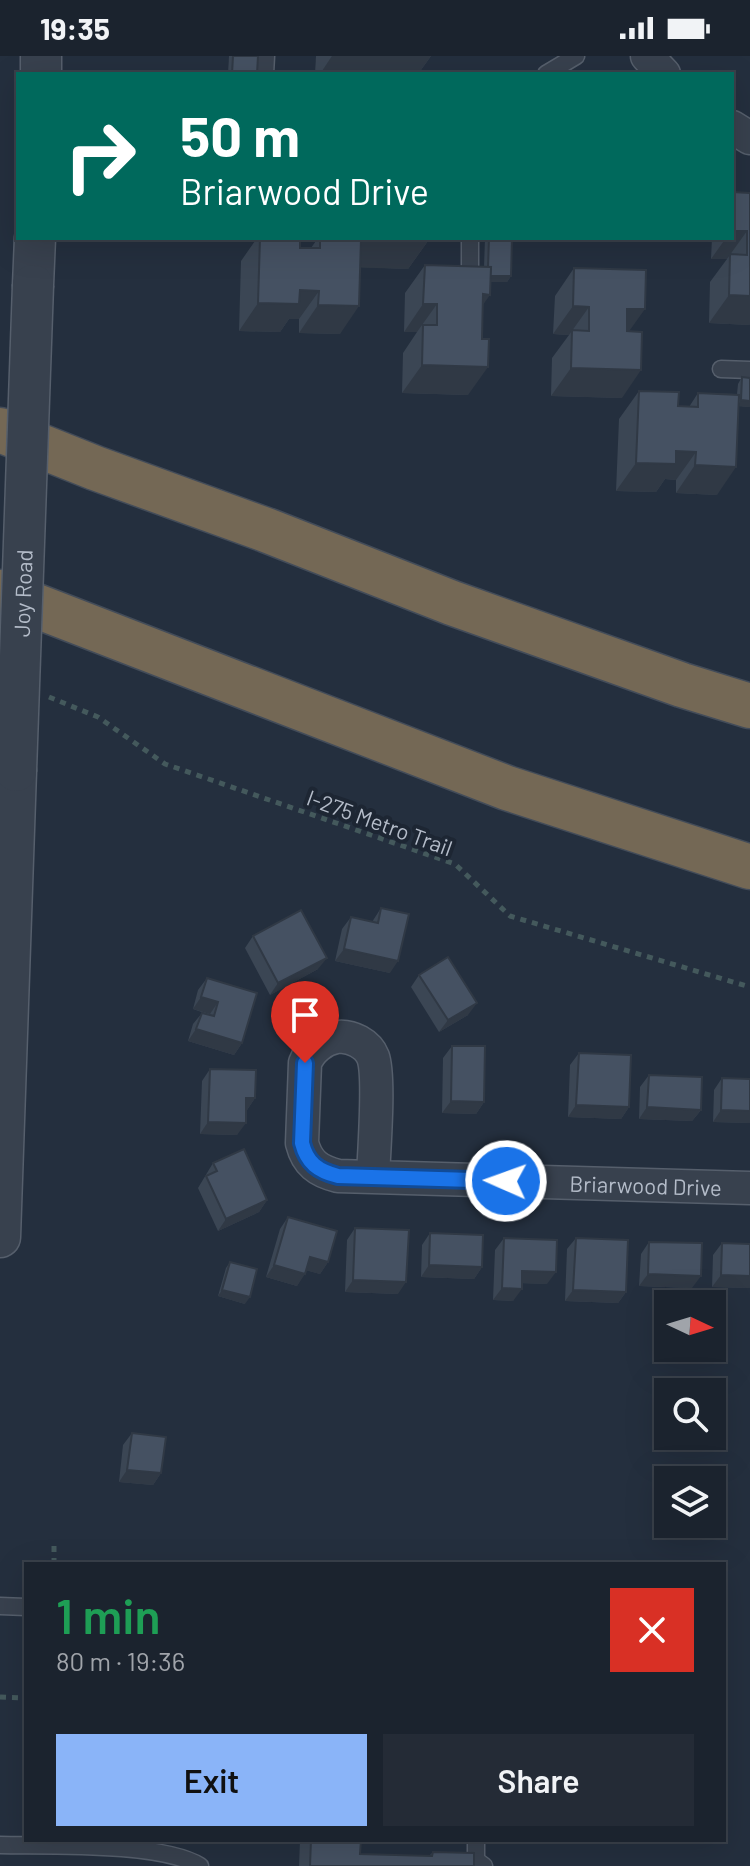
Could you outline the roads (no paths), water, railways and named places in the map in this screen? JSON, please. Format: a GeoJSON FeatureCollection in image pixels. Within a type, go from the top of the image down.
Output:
{"type":"FeatureCollection","features":[{"type":"Feature","properties":{"kind":"highway"},"geometry":{"type":"LineString","coordinates":[[0,430],[452,603],[750,706]]}},
{"type":"Feature","properties":{"kind":"highway"},"geometry":{"type":"LineString","coordinates":[[0,592],[507,788],[750,867]]}},
{"type":"Feature","properties":{"kind":"highway"},"geometry":{"type":"LineString","coordinates":[[682,685],[750,695]]}},
{"type":"Feature","properties":{"kind":"street"},"geometry":{"type":"LineString","coordinates":[[647,56],[662,72]]}},
{"type":"Feature","properties":{"kind":"street","name":"Joy Road"},"geometry":{"type":"LineString","coordinates":[[0,1237],[35,240]]}},
{"type":"Feature","properties":{"kind":"street","name":"Briarwood Drive"},"geometry":{"type":"LineString","coordinates":[[373,1176],[376,1074],[373,1056],[359,1042],[350,1038],[335,1038],[308,1054],[305,1063],[302,1143],[305,1156],[320,1171],[373,1176],[750,1188]]}},
{"type":"Feature","properties":{"kind":"lane"},"geometry":{"type":"LineString","coordinates":[[549,72],[576,56]]}},
{"type":"Feature","properties":{"kind":"lane"},"geometry":{"type":"LineString","coordinates":[[470,240],[470,280]]}},
{"type":"Feature","properties":{"kind":"lane"},"geometry":{"type":"LineString","coordinates":[[721,369],[750,370]]}},
{"type":"Feature","properties":{"kind":"lane"},"geometry":{"type":"LineString","coordinates":[[0,1606],[24,1607]]}},
{"type":"Feature","properties":{"kind":"lane"},"geometry":{"type":"LineString","coordinates":[[476,1842],[476,1860],[484,1866]]}},
{"type":"Feature","properties":{"kind":"lane"},"geometry":{"type":"LineString","coordinates":[[0,1845],[132,1850],[186,1857],[200,1866]]}}]}
